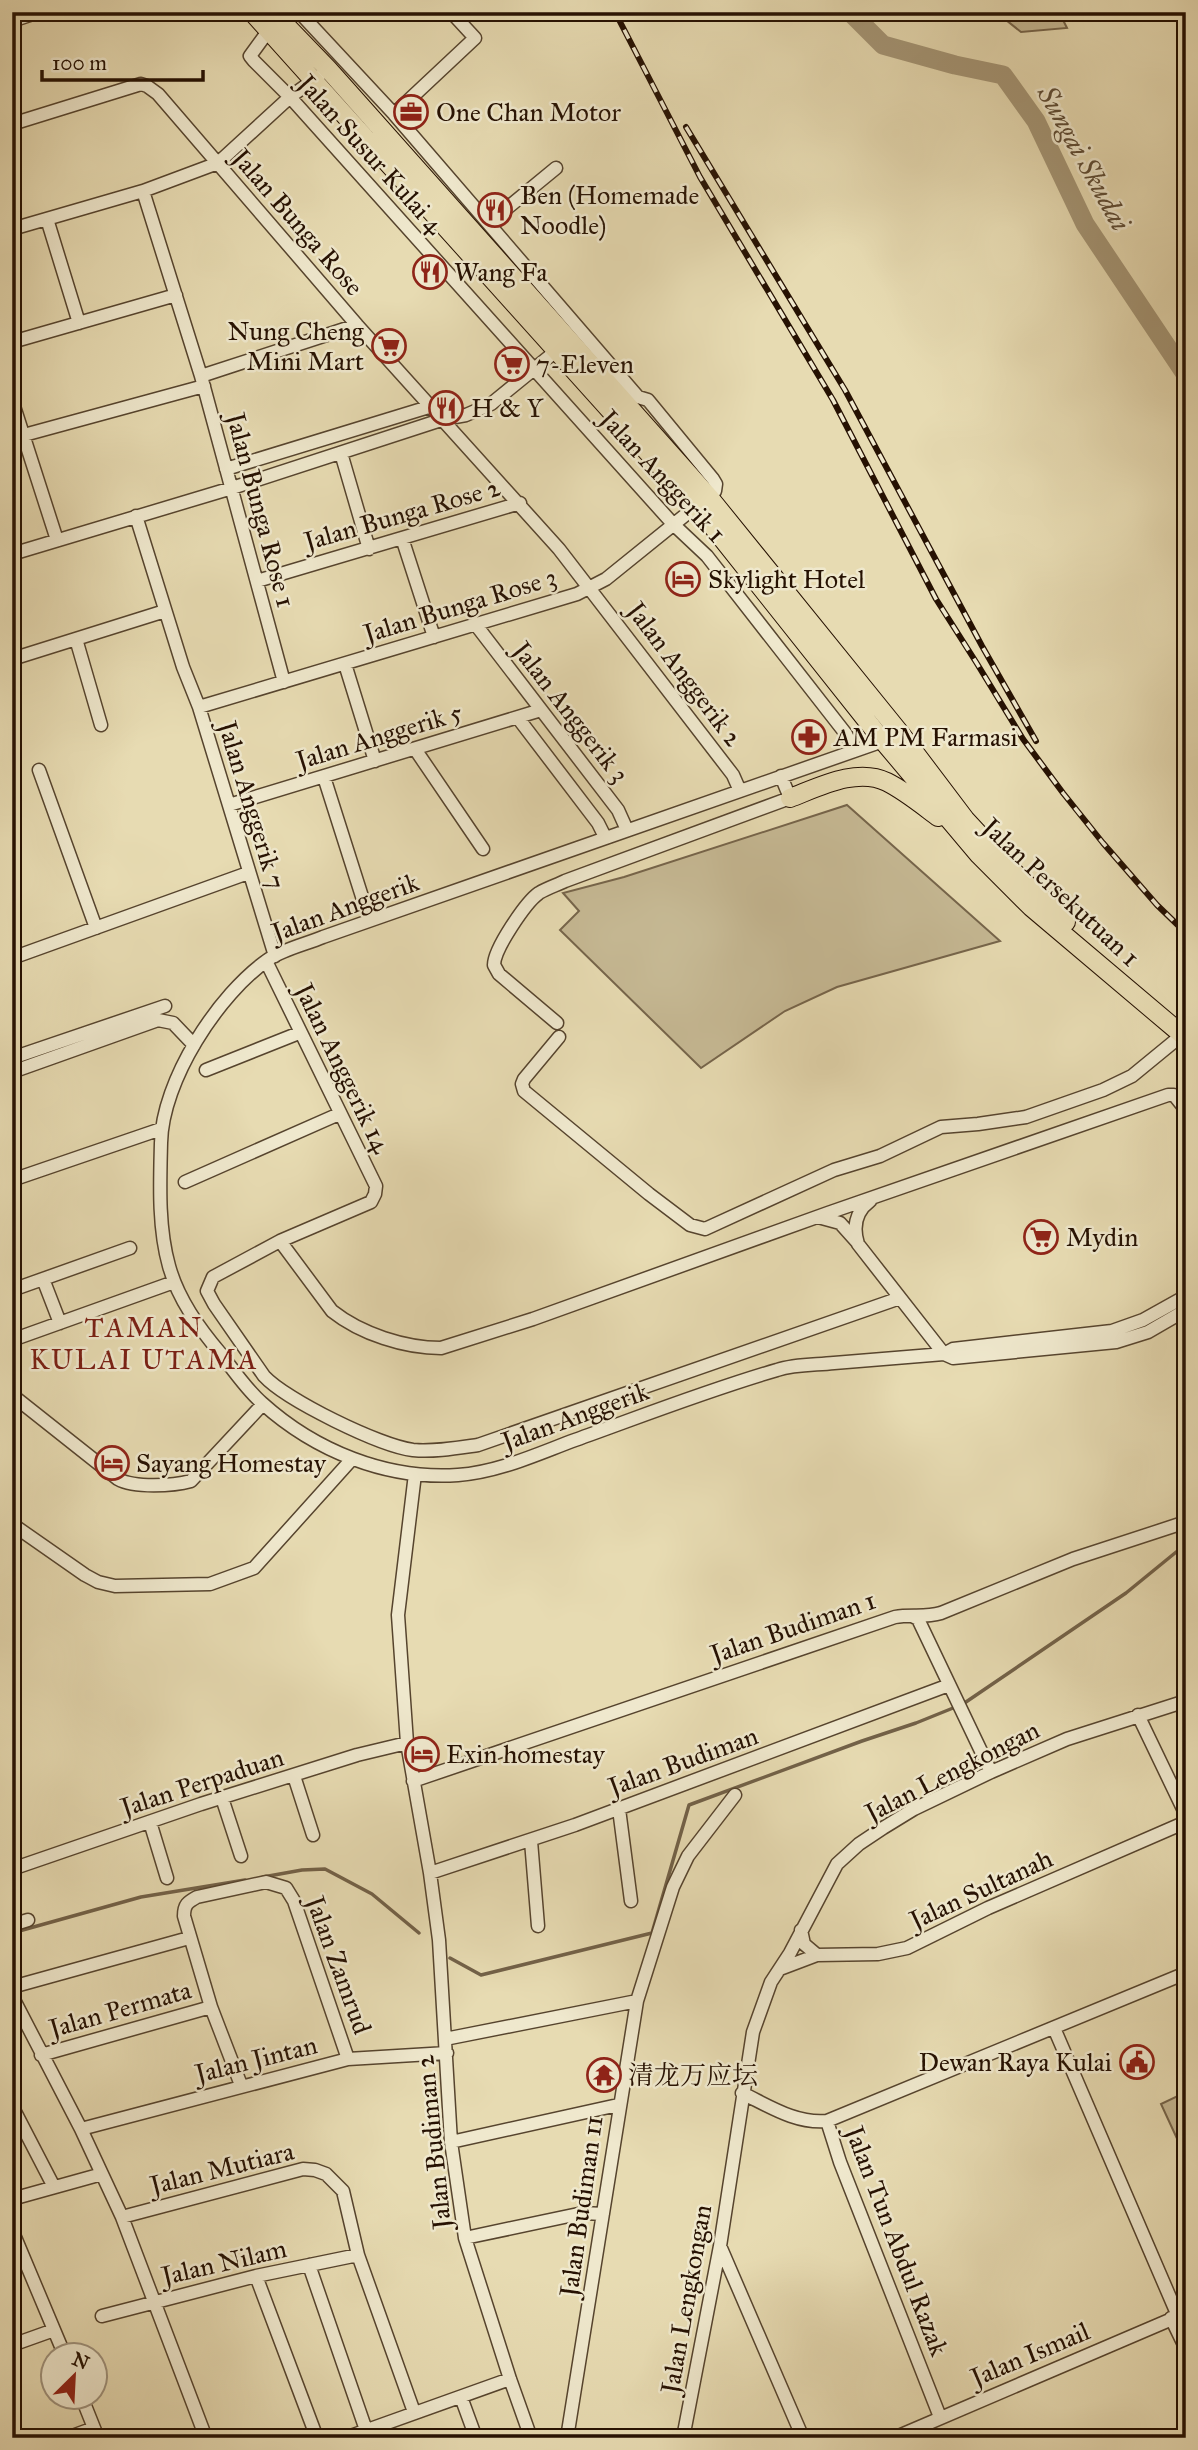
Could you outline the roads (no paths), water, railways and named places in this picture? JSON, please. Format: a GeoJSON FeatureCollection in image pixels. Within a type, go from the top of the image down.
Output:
{"type":"FeatureCollection","features":[{"type":"Feature","properties":{"kind":"highway","name":"Jalan Persekutuan 1"},"geometry":{"type":"LineString","coordinates":[[252,12],[271,21],[563,346],[627,406],[883,741],[979,855],[1031,907],[1185,1032]]}},
{"type":"Feature","properties":{"kind":"highway","name":"Jalan Persekutuan 1"},"geometry":{"type":"LineString","coordinates":[[703,502],[900,733],[965,820],[1024,881],[1185,1032]]}},
{"type":"Feature","properties":{"kind":"highway"},"geometry":{"type":"LineString","coordinates":[[790,798],[849,778],[876,778],[887,782],[955,828]]}},
{"type":"Feature","properties":{"kind":"street"},"geometry":{"type":"LineString","coordinates":[[12,21],[40,12]]}},
{"type":"Feature","properties":{"kind":"street"},"geometry":{"type":"LineString","coordinates":[[299,12],[394,114],[489,223],[627,406],[648,400],[716,484],[715,491],[703,502]]}},
{"type":"Feature","properties":{"kind":"street"},"geometry":{"type":"LineString","coordinates":[[394,114],[475,38],[451,12]]}},
{"type":"Feature","properties":{"kind":"street","name":"Jalan Susur Kulai 4"},"geometry":{"type":"LineString","coordinates":[[271,21],[250,56],[535,369]]}},
{"type":"Feature","properties":{"kind":"street"},"geometry":{"type":"LineString","coordinates":[[12,229],[143,191],[218,163],[290,97],[321,74]]}},
{"type":"Feature","properties":{"kind":"street","name":"Jalan Bunga Rose"},"geometry":{"type":"LineString","coordinates":[[12,124],[136,86],[147,86],[158,94],[357,325],[520,503],[591,587]]}},
{"type":"Feature","properties":{"kind":"street"},"geometry":{"type":"LineString","coordinates":[[489,223],[556,167]]}},
{"type":"Feature","properties":{"kind":"street","name":"Jalan Bunga Rose 1"},"geometry":{"type":"LineString","coordinates":[[143,191],[203,381],[284,682]]}},
{"type":"Feature","properties":{"kind":"street"},"geometry":{"type":"LineString","coordinates":[[47,219],[79,323]]}},
{"type":"Feature","properties":{"kind":"street"},"geometry":{"type":"LineString","coordinates":[[12,342],[176,295]]}},
{"type":"Feature","properties":{"kind":"street"},"geometry":{"type":"LineString","coordinates":[[24,435],[203,381],[357,325]]}},
{"type":"Feature","properties":{"kind":"street"},"geometry":{"type":"LineString","coordinates":[[12,554],[232,488],[444,419],[466,415],[491,404],[563,346]]}},
{"type":"Feature","properties":{"kind":"street","name":"Jalan Anggerik 1"},"geometry":{"type":"LineString","coordinates":[[535,369],[673,524],[707,556],[846,734],[854,751]]}},
{"type":"Feature","properties":{"kind":"street"},"geometry":{"type":"LineString","coordinates":[[12,400],[57,540]]}},
{"type":"Feature","properties":{"kind":"street"},"geometry":{"type":"LineString","coordinates":[[226,469],[432,406]]}},
{"type":"Feature","properties":{"kind":"street"},"geometry":{"type":"LineString","coordinates":[[341,453],[369,549]]}},
{"type":"Feature","properties":{"kind":"street","name":"Jalan Bunga Rose 3"},"geometry":{"type":"LineString","coordinates":[[199,707],[577,594],[616,571],[703,502]]}},
{"type":"Feature","properties":{"kind":"street","name":"Jalan Bunga Rose 2"},"geometry":{"type":"LineString","coordinates":[[257,581],[520,503]]}},
{"type":"Feature","properties":{"kind":"street","name":"Jalan Anggerik 7"},"geometry":{"type":"LineString","coordinates":[[136,516],[229,805],[270,958]]}},
{"type":"Feature","properties":{"kind":"street"},"geometry":{"type":"LineString","coordinates":[[402,538],[435,637]]}},
{"type":"Feature","properties":{"kind":"street","name":"Jalan Anggerik 2"},"geometry":{"type":"LineString","coordinates":[[591,587],[733,775],[740,791]]}},
{"type":"Feature","properties":{"kind":"street"},"geometry":{"type":"LineString","coordinates":[[12,659],[165,611]]}},
{"type":"Feature","properties":{"kind":"street","name":"Jalan Anggerik 3"},"geometry":{"type":"LineString","coordinates":[[476,625],[618,810],[627,830]]}},
{"type":"Feature","properties":{"kind":"street"},"geometry":{"type":"LineString","coordinates":[[76,639],[101,725]]}},
{"type":"Feature","properties":{"kind":"street"},"geometry":{"type":"LineString","coordinates":[[345,664],[375,761]]}},
{"type":"Feature","properties":{"kind":"street","name":"Jalan Anggerik 5"},"geometry":{"type":"LineString","coordinates":[[229,805],[541,710]]}},
{"type":"Feature","properties":{"kind":"street"},"geometry":{"type":"LineString","coordinates":[[518,718],[598,823],[605,837]]}},
{"type":"Feature","properties":{"kind":"street","name":"Jalan Anggerik"},"geometry":{"type":"LineString","coordinates":[[883,741],[605,837],[270,958],[236,987],[194,1045],[179,1075],[161,1129],[160,1182],[165,1245],[174,1282],[192,1317],[250,1391],[263,1404],[303,1433],[352,1459],[395,1471],[456,1475],[501,1467],[687,1399],[781,1368],[944,1354],[953,1349],[1134,1338],[1186,1310]]}},
{"type":"Feature","properties":{"kind":"street"},"geometry":{"type":"LineString","coordinates":[[415,749],[483,849]]}},
{"type":"Feature","properties":{"kind":"street"},"geometry":{"type":"LineString","coordinates":[[39,770],[96,928]]}},
{"type":"Feature","properties":{"kind":"street"},"geometry":{"type":"LineString","coordinates":[[557,1023],[499,974],[494,965],[496,954],[528,902],[540,892],[565,881],[790,798],[781,776]]}},
{"type":"Feature","properties":{"kind":"street"},"geometry":{"type":"LineString","coordinates":[[324,777],[365,906]]}},
{"type":"Feature","properties":{"kind":"street"},"geometry":{"type":"LineString","coordinates":[[12,958],[248,873]]}},
{"type":"Feature","properties":{"kind":"street","name":"Jalan Anggerik 14"},"geometry":{"type":"LineString","coordinates":[[270,958],[299,1033],[376,1186],[375,1195],[370,1202],[280,1241]]}},
{"type":"Feature","properties":{"kind":"street"},"geometry":{"type":"LineString","coordinates":[[12,1058],[165,1006]]}},
{"type":"Feature","properties":{"kind":"street"},"geometry":{"type":"LineString","coordinates":[[12,1072],[158,1020],[173,1023],[194,1045]]}},
{"type":"Feature","properties":{"kind":"street"},"geometry":{"type":"LineString","coordinates":[[559,1037],[524,1079],[524,1091],[649,1194],[690,1225],[705,1229],[834,1170],[880,1156],[941,1127],[1026,1117],[1102,1090],[1132,1076],[1185,1032]]}},
{"type":"Feature","properties":{"kind":"street"},"geometry":{"type":"LineString","coordinates":[[206,1069],[299,1033]]}},
{"type":"Feature","properties":{"kind":"street"},"geometry":{"type":"LineString","coordinates":[[900,1298],[515,1434],[478,1445],[413,1450],[359,1432],[271,1383],[207,1291],[212,1278],[280,1241],[332,1311],[340,1317],[404,1344],[426,1348],[453,1346],[1168,1095],[1174,1095],[1186,1110]]}},
{"type":"Feature","properties":{"kind":"street"},"geometry":{"type":"LineString","coordinates":[[185,1182],[339,1114]]}},
{"type":"Feature","properties":{"kind":"street"},"geometry":{"type":"LineString","coordinates":[[12,1180],[161,1129]]}},
{"type":"Feature","properties":{"kind":"street"},"geometry":{"type":"LineString","coordinates":[[858,1244],[855,1229],[857,1216],[865,1204],[879,1195]]}},
{"type":"Feature","properties":{"kind":"street"},"geometry":{"type":"LineString","coordinates":[[818,1217],[840,1223],[944,1354]]}},
{"type":"Feature","properties":{"kind":"street"},"geometry":{"type":"LineString","coordinates":[[12,1290],[130,1248]]}},
{"type":"Feature","properties":{"kind":"street"},"geometry":{"type":"LineString","coordinates":[[43,1279],[60,1323]]}},
{"type":"Feature","properties":{"kind":"street"},"geometry":{"type":"LineString","coordinates":[[12,1340],[174,1282]]}},
{"type":"Feature","properties":{"kind":"street","name":"Jalan Anggerik"},"geometry":{"type":"LineString","coordinates":[[1099,1339],[1143,1320],[1186,1296]]}},
{"type":"Feature","properties":{"kind":"street"},"geometry":{"type":"LineString","coordinates":[[12,1395],[109,1472],[133,1485],[181,1484],[191,1481],[263,1404]]}},
{"type":"Feature","properties":{"kind":"street"},"geometry":{"type":"LineString","coordinates":[[12,1524],[85,1576],[98,1582],[115,1586],[210,1584],[254,1568],[352,1459]]}},
{"type":"Feature","properties":{"kind":"street","name":"Jalan Budiman 2"},"geometry":{"type":"LineString","coordinates":[[415,1474],[398,1615],[407,1743],[439,1940],[451,2142],[465,2238],[531,2438]]}},
{"type":"Feature","properties":{"kind":"street","name":"Jalan Budiman 1"},"geometry":{"type":"LineString","coordinates":[[413,1781],[895,1617],[922,1618],[941,1613],[1073,1559],[1186,1522]]}},
{"type":"Feature","properties":{"kind":"street"},"geometry":{"type":"LineString","coordinates":[[911,1616],[918,1619],[991,1772]]}},
{"type":"Feature","properties":{"kind":"street","name":"Jalan Budiman"},"geometry":{"type":"LineString","coordinates":[[430,1874],[531,1841],[952,1691]]}},
{"type":"Feature","properties":{"kind":"street","name":"Jalan Lengkongan"},"geometry":{"type":"LineString","coordinates":[[683,2438],[720,2246],[742,2093],[757,2020],[765,1994],[837,1864],[859,1844],[914,1809],[991,1772],[1067,1738],[1186,1701]]}},
{"type":"Feature","properties":{"kind":"street"},"geometry":{"type":"LineString","coordinates":[[1138,1715],[1186,1815]]}},
{"type":"Feature","properties":{"kind":"street","name":"Jalan Perpaduan"},"geometry":{"type":"LineString","coordinates":[[12,1869],[222,1798],[358,1755],[407,1743]]}},
{"type":"Feature","properties":{"kind":"street"},"geometry":{"type":"LineString","coordinates":[[294,1776],[313,1835]]}},
{"type":"Feature","properties":{"kind":"street","name":"Jalan Budiman 11"},"geometry":{"type":"LineString","coordinates":[[567,2438],[618,2105],[637,2001],[673,1887],[688,1856],[735,1795]]}},
{"type":"Feature","properties":{"kind":"street"},"geometry":{"type":"LineString","coordinates":[[222,1798],[241,1856]]}},
{"type":"Feature","properties":{"kind":"street"},"geometry":{"type":"LineString","coordinates":[[619,1808],[631,1901]]}},
{"type":"Feature","properties":{"kind":"street"},"geometry":{"type":"LineString","coordinates":[[150,1822],[167,1878]]}},
{"type":"Feature","properties":{"kind":"street","name":"Jalan Sultanah"},"geometry":{"type":"LineString","coordinates":[[780,1969],[817,1955],[878,1954],[907,1948],[988,1908],[1186,1822]]}},
{"type":"Feature","properties":{"kind":"street"},"geometry":{"type":"LineString","coordinates":[[531,1841],[538,1926]]}},
{"type":"Feature","properties":{"kind":"street","name":"Jalan Zamrud"},"geometry":{"type":"LineString","coordinates":[[189,1938],[184,1908],[197,1897],[266,1882],[286,1888],[294,1901],[348,2059]]}},
{"type":"Feature","properties":{"kind":"street"},"geometry":{"type":"LineString","coordinates":[[12,1925],[27,1920]]}},
{"type":"Feature","properties":{"kind":"street"},"geometry":{"type":"LineString","coordinates":[[801,1930],[804,1944],[817,1955]]}},
{"type":"Feature","properties":{"kind":"street"},"geometry":{"type":"LineString","coordinates":[[12,1987],[189,1938],[211,2007],[241,2085]]}},
{"type":"Feature","properties":{"kind":"street"},"geometry":{"type":"LineString","coordinates":[[742,2093],[782,2113],[813,2122],[827,2121],[1186,1973]]}},
{"type":"Feature","properties":{"kind":"street"},"geometry":{"type":"LineString","coordinates":[[12,1996],[81,2129],[122,2217],[206,2438]]}},
{"type":"Feature","properties":{"kind":"street","name":"Jalan Jintan"},"geometry":{"type":"LineString","coordinates":[[81,2129],[348,2059],[446,2046],[637,2001]]}},
{"type":"Feature","properties":{"kind":"street","name":"Jalan Permata"},"geometry":{"type":"LineString","coordinates":[[41,2055],[211,2007]]}},
{"type":"Feature","properties":{"kind":"street"},"geometry":{"type":"LineString","coordinates":[[1054,2028],[1178,2316],[1186,2349]]}},
{"type":"Feature","properties":{"kind":"street"},"geometry":{"type":"LineString","coordinates":[[451,2142],[618,2105]]}},
{"type":"Feature","properties":{"kind":"street"},"geometry":{"type":"LineString","coordinates":[[12,2106],[54,2187]]}},
{"type":"Feature","properties":{"kind":"street","name":"Jalan Tun Abdul Razak"},"geometry":{"type":"LineString","coordinates":[[827,2121],[840,2162],[940,2417]]}},
{"type":"Feature","properties":{"kind":"street","name":"Jalan Mutiara"},"geometry":{"type":"LineString","coordinates":[[122,2217],[303,2169],[314,2170],[326,2175],[342,2191],[358,2255]]}},
{"type":"Feature","properties":{"kind":"street"},"geometry":{"type":"LineString","coordinates":[[12,2199],[102,2174]]}},
{"type":"Feature","properties":{"kind":"street"},"geometry":{"type":"LineString","coordinates":[[465,2238],[583,2213],[603,2214]]}},
{"type":"Feature","properties":{"kind":"street"},"geometry":{"type":"LineString","coordinates":[[12,2230],[59,2342]]}},
{"type":"Feature","properties":{"kind":"street"},"geometry":{"type":"LineString","coordinates":[[720,2246],[803,2438]]}},
{"type":"Feature","properties":{"kind":"street"},"geometry":{"type":"LineString","coordinates":[[358,2255],[414,2412]]}},
{"type":"Feature","properties":{"kind":"street","name":"Jalan Nilam"},"geometry":{"type":"LineString","coordinates":[[102,2316],[256,2276],[358,2255]]}},
{"type":"Feature","properties":{"kind":"street"},"geometry":{"type":"LineString","coordinates":[[309,2265],[366,2430]]}},
{"type":"Feature","properties":{"kind":"street"},"geometry":{"type":"LineString","coordinates":[[256,2276],[317,2438]]}},
{"type":"Feature","properties":{"kind":"street","name":"Jalan Ismail"},"geometry":{"type":"LineString","coordinates":[[894,2438],[1178,2316]]}},
{"type":"Feature","properties":{"kind":"street"},"geometry":{"type":"LineString","coordinates":[[12,2344],[54,2330]]}},
{"type":"Feature","properties":{"kind":"street"},"geometry":{"type":"LineString","coordinates":[[345,2438],[510,2379]]}},
{"type":"Feature","properties":{"kind":"street"},"geometry":{"type":"LineString","coordinates":[[461,2397],[476,2438]]}},
{"type":"Feature","properties":{"kind":"street"},"geometry":{"type":"LineString","coordinates":[[67,2438],[96,2433],[88,2412]]}},
{"type":"Feature","properties":{"kind":"waterway","name":"Sungai Skudai"},"geometry":{"type":"LineString","coordinates":[[850,12],[883,45],[1003,75],[1036,121],[1085,224],[1186,375]]}},
{"type":"Feature","properties":{"kind":"waterway"},"geometry":{"type":"LineString","coordinates":[[450,1958],[481,1975],[652,1933],[689,1805],[963,1704],[1126,1593],[1186,1544]]}},
{"type":"Feature","properties":{"kind":"waterway"},"geometry":{"type":"LineString","coordinates":[[263,1877],[325,1869],[372,1894],[419,1933]]}},
{"type":"Feature","properties":{"kind":"waterway"},"geometry":{"type":"LineString","coordinates":[[12,1933],[141,1897],[245,1880]]}},
{"type":"Feature","properties":{"kind":"railway"},"geometry":{"type":"LineString","coordinates":[[615,12],[700,177],[833,400],[936,599],[1023,739],[1063,793],[1157,905],[1186,933]]}},
{"type":"Feature","properties":{"kind":"railway"},"geometry":{"type":"LineString","coordinates":[[686,127],[845,390],[1036,741]]}},
{"type":"Feature","properties":{"kind":"place","name":"One Chan Motor"},"geometry":{"type":"Point","coordinates":[411,112]}},
{"type":"Feature","properties":{"kind":"place","name":"Ben (Homemade Noodle)"},"geometry":{"type":"Point","coordinates":[495,210]}},
{"type":"Feature","properties":{"kind":"place","name":"Wang Fa"},"geometry":{"type":"Point","coordinates":[430,272]}},
{"type":"Feature","properties":{"kind":"place","name":"Nung Cheng Mini Mart"},"geometry":{"type":"Point","coordinates":[389,346]}},
{"type":"Feature","properties":{"kind":"place","name":"7-Eleven"},"geometry":{"type":"Point","coordinates":[512,364]}},
{"type":"Feature","properties":{"kind":"place","name":"H & Y"},"geometry":{"type":"Point","coordinates":[446,408]}},
{"type":"Feature","properties":{"kind":"place","name":"Skylight Hotel"},"geometry":{"type":"Point","coordinates":[683,579]}},
{"type":"Feature","properties":{"kind":"place","name":"AM PM Farmasi"},"geometry":{"type":"Point","coordinates":[809,737]}},
{"type":"Feature","properties":{"kind":"place","name":"Mydin"},"geometry":{"type":"Point","coordinates":[1041,1237]}},
{"type":"Feature","properties":{"kind":"place","name":"Sayang Homestay"},"geometry":{"type":"Point","coordinates":[112,1463]}},
{"type":"Feature","properties":{"kind":"place","name":"Exin homestay"},"geometry":{"type":"Point","coordinates":[422,1754]}},
{"type":"Feature","properties":{"kind":"place","name":"Dewan Raya Kulai"},"geometry":{"type":"Point","coordinates":[1137,2062]}},
{"type":"Feature","properties":{"kind":"place","name":"清龙万应坛"},"geometry":{"type":"Point","coordinates":[604,2075]}},
{"type":"Feature","properties":{"kind":"district","name":"TAMAN KULAI UTAMA"},"geometry":{"type":"Point","coordinates":[144,1343]}}]}
